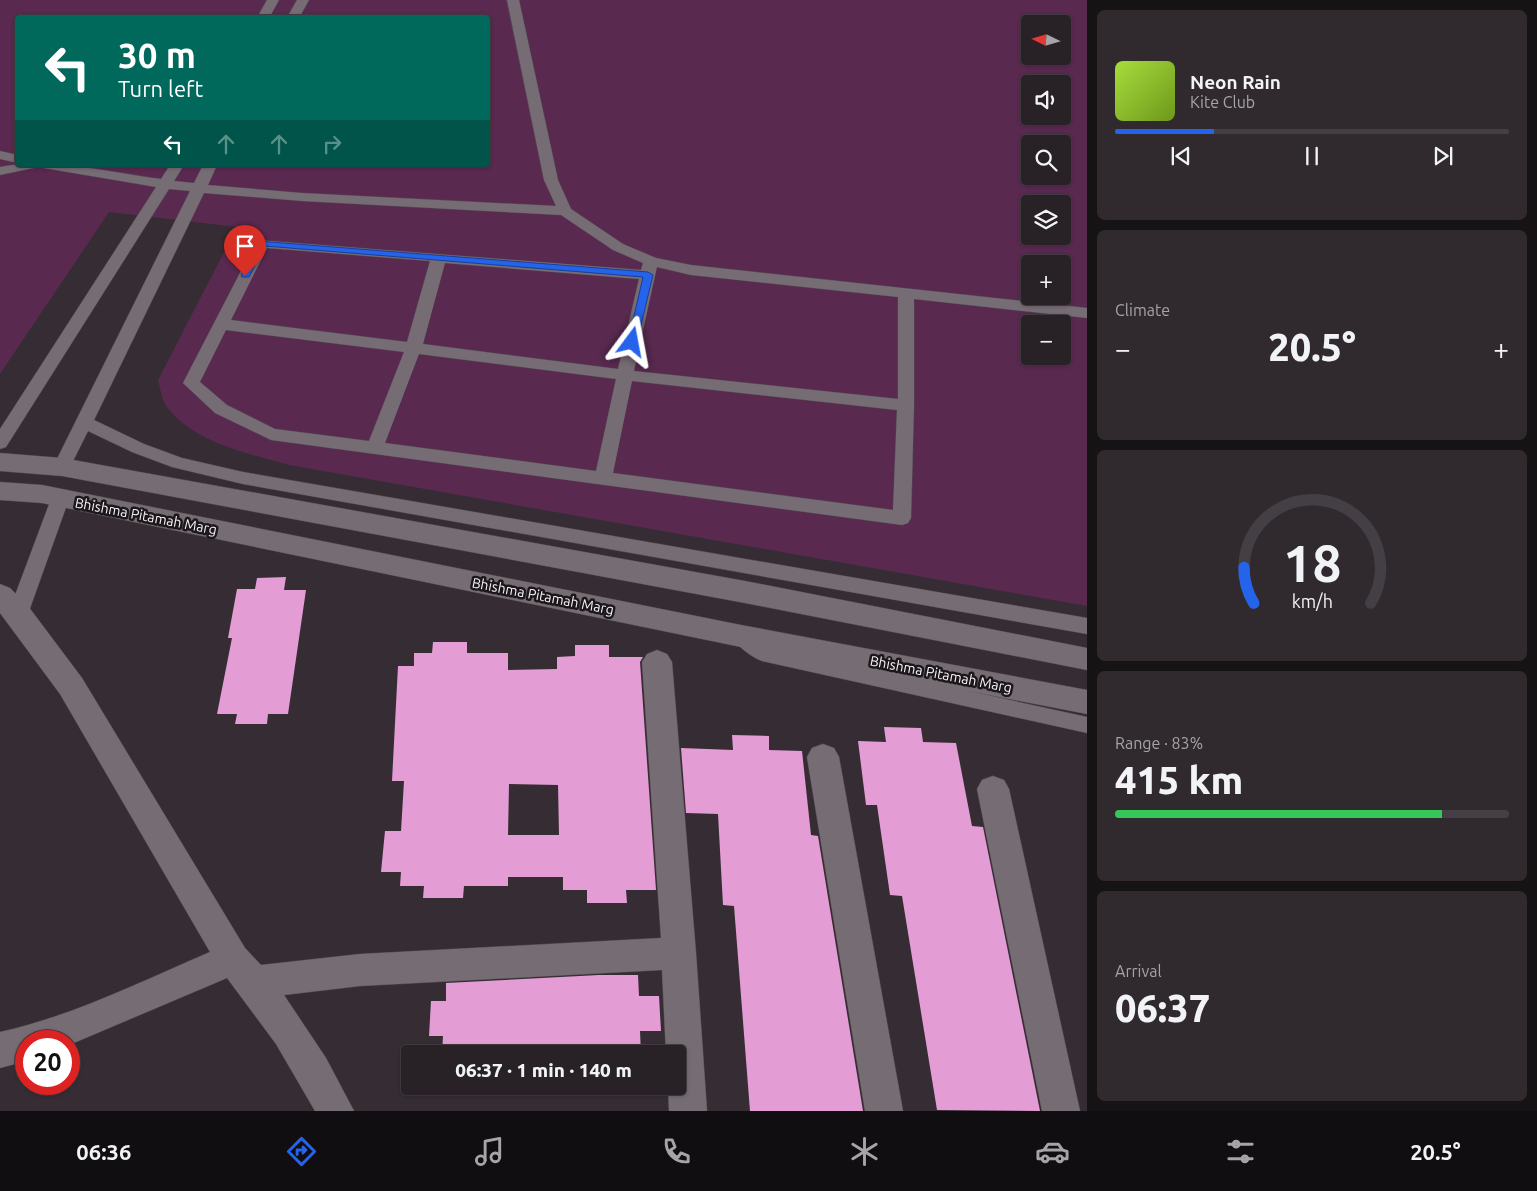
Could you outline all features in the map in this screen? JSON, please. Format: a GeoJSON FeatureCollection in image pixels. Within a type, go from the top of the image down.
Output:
{"type":"FeatureCollection","features":[{"type":"Feature","properties":{"kind":"main road"},"geometry":{"type":"LineString","coordinates":[[0,462],[62,467],[238,488],[745,592],[1087,659]]}},
{"type":"Feature","properties":{"kind":"main road","name":"Bhishma Pitamah Marg"},"geometry":{"type":"LineString","coordinates":[[0,490],[42,494],[741,636],[1087,702]]}},
{"type":"Feature","properties":{"kind":"main road"},"geometry":{"type":"LineString","coordinates":[[9,605],[71,686],[244,971],[323,1088],[335,1111]]}},
{"type":"Feature","properties":{"kind":"main road"},"geometry":{"type":"LineString","coordinates":[[657,662],[679,953],[688,1111]]}},
{"type":"Feature","properties":{"kind":"main road"},"geometry":{"type":"LineString","coordinates":[[822,757],[884,1111]]}},
{"type":"Feature","properties":{"kind":"main road"},"geometry":{"type":"LineString","coordinates":[[993,790],[1061,1111]]}},
{"type":"Feature","properties":{"kind":"main road"},"geometry":{"type":"LineString","coordinates":[[62,1030],[244,971],[360,970],[679,953]]}},
{"type":"Feature","properties":{"kind":"main road"},"geometry":{"type":"LineString","coordinates":[[0,1050],[15,1047]]}},
{"type":"Feature","properties":{"kind":"lane"},"geometry":{"type":"LineString","coordinates":[[265,15],[273,0]]}},
{"type":"Feature","properties":{"kind":"lane"},"geometry":{"type":"LineString","coordinates":[[295,15],[303,0]]}},
{"type":"Feature","properties":{"kind":"lane"},"geometry":{"type":"LineString","coordinates":[[513,0],[551,180],[565,211]]}},
{"type":"Feature","properties":{"kind":"lane"},"geometry":{"type":"LineString","coordinates":[[0,155],[15,158]]}},
{"type":"Feature","properties":{"kind":"lane"},"geometry":{"type":"LineString","coordinates":[[0,171],[21,167]]}},
{"type":"Feature","properties":{"kind":"lane"},"geometry":{"type":"LineString","coordinates":[[55,167],[164,186],[312,197],[565,211],[650,268]]}},
{"type":"Feature","properties":{"kind":"lane"},"geometry":{"type":"LineString","coordinates":[[0,443],[176,167]]}},
{"type":"Feature","properties":{"kind":"lane"},"geometry":{"type":"LineString","coordinates":[[62,467],[209,167]]}},
{"type":"Feature","properties":{"kind":"lane"},"geometry":{"type":"LineString","coordinates":[[906,294],[906,405],[902,518],[270,434],[221,410],[191,383],[262,243],[439,258],[691,270],[1087,313]]}},
{"type":"Feature","properties":{"kind":"lane"},"geometry":{"type":"LineString","coordinates":[[375,448],[414,347],[439,258]]}},
{"type":"Feature","properties":{"kind":"lane"},"geometry":{"type":"LineString","coordinates":[[604,478],[624,375],[650,268]]}},
{"type":"Feature","properties":{"kind":"lane"},"geometry":{"type":"LineString","coordinates":[[221,324],[624,375],[906,405]]}},
{"type":"Feature","properties":{"kind":"lane"},"geometry":{"type":"LineString","coordinates":[[84,422],[138,448],[238,488],[1087,626]]}},
{"type":"Feature","properties":{"kind":"lane"},"geometry":{"type":"LineString","coordinates":[[9,605],[60,499]]}},
{"type":"Feature","properties":{"kind":"lane"},"geometry":{"type":"LineString","coordinates":[[741,636],[762,653],[1087,725]]}},
{"type":"Feature","properties":{"kind":"shaded area"},"geometry":{"type":"Polygon","coordinates":[[[0,0],[1087,0],[1087,606],[289,465],[239,451],[206,438],[178,419],[166,406],[158,380],[237,227],[109,212],[0,374],[0,0]]]}},
{"type":"Feature","properties":{"kind":"building"},"geometry":{"type":"Polygon","coordinates":[[[286,577],[284,590],[306,590],[288,714],[268,714],[267,724],[235,724],[237,714],[217,714],[232,638],[228,638],[237,589],[255,589],[257,578],[286,577]]]}},
{"type":"Feature","properties":{"kind":"building"},"geometry":{"type":"Polygon","coordinates":[[[433,642],[467,642],[467,653],[508,653],[508,670],[557,669],[557,657],[575,656],[575,645],[609,645],[609,657],[643,657],[640,662],[656,890],[626,890],[627,903],[587,903],[587,890],[563,890],[563,877],[508,877],[508,886],[464,886],[463,898],[423,898],[424,886],[400,886],[401,872],[381,872],[385,831],[401,831],[404,781],[392,781],[398,666],[414,666],[414,653],[432,653],[433,642]],[[509,784],[508,835],[559,835],[558,785],[509,784]]]}},
{"type":"Feature","properties":{"kind":"building"},"geometry":{"type":"Polygon","coordinates":[[[884,727],[921,728],[923,742],[956,743],[972,826],[983,827],[1040,1111],[937,1110],[902,896],[890,895],[877,805],[866,805],[858,741],[886,742],[884,727]]]}},
{"type":"Feature","properties":{"kind":"building"},"geometry":{"type":"Polygon","coordinates":[[[732,735],[769,736],[769,750],[802,751],[811,835],[818,836],[863,1111],[750,1111],[734,906],[723,905],[718,814],[686,813],[681,748],[733,750],[732,735]]]}},
{"type":"Feature","properties":{"kind":"building"},"geometry":{"type":"Polygon","coordinates":[[[599,975],[638,975],[639,996],[659,996],[661,1031],[640,1031],[641,1045],[442,1045],[443,1036],[429,1036],[431,1001],[446,1001],[446,983],[599,975]]]}},
{"type":"Feature","properties":{"kind":"route"},"geometry":{"type":"LineString","coordinates":[[245,276],[262,243],[648,275],[632,342]]}}]}
